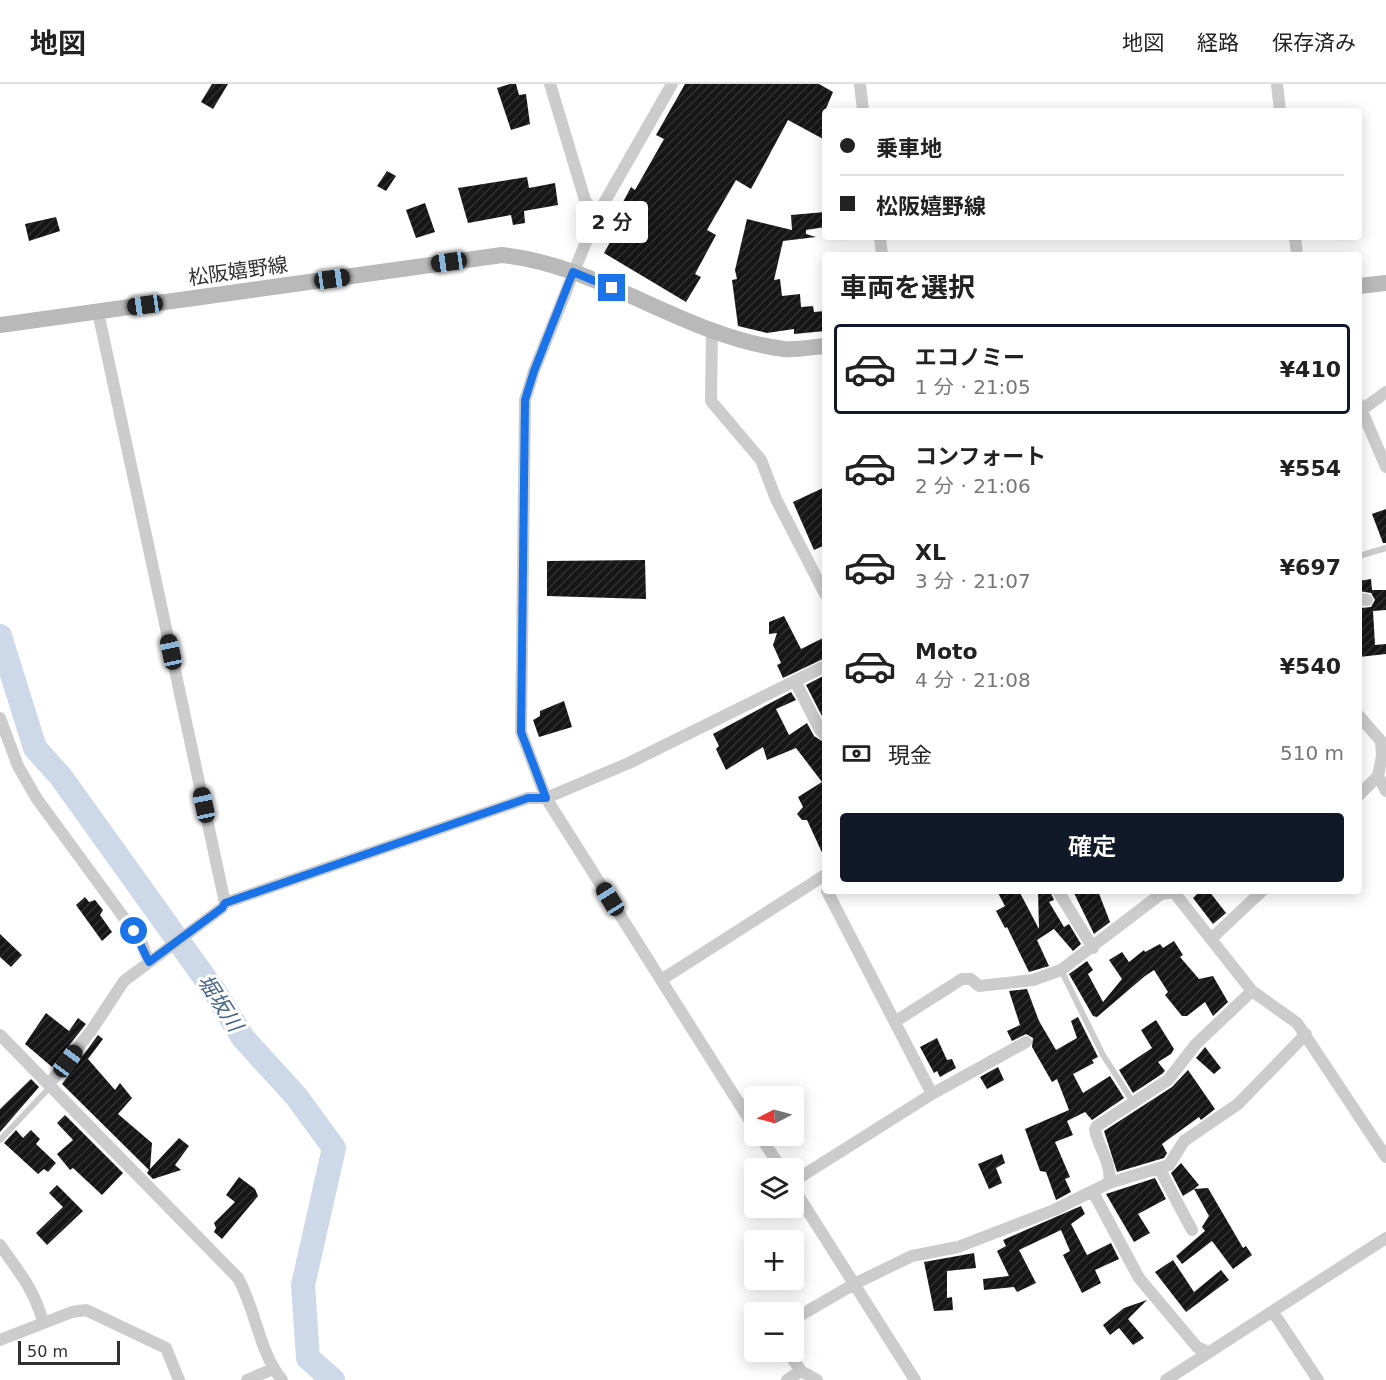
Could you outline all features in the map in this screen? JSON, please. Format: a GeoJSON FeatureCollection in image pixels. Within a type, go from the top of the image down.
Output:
{"type":"FeatureCollection","features":[{"type":"Feature","properties":{"kind":"main road","name":"松阪嬉野線"},"geometry":{"type":"LineString","coordinates":[[0,325],[502,255],[529,258],[573,272],[745,342],[787,349],[822,346]]}},
{"type":"Feature","properties":{"kind":"main road"},"geometry":{"type":"LineString","coordinates":[[1362,286],[1386,283]]}},
{"type":"Feature","properties":{"kind":"street"},"geometry":{"type":"LineString","coordinates":[[550,84],[585,200],[596,217]]}},
{"type":"Feature","properties":{"kind":"street"},"geometry":{"type":"LineString","coordinates":[[672,84],[596,217],[534,371],[525,400],[521,732],[546,798],[744,1111]]}},
{"type":"Feature","properties":{"kind":"street"},"geometry":{"type":"LineString","coordinates":[[860,84],[863,108]]}},
{"type":"Feature","properties":{"kind":"street"},"geometry":{"type":"LineString","coordinates":[[1277,84],[1280,108]]}},
{"type":"Feature","properties":{"kind":"street"},"geometry":{"type":"LineString","coordinates":[[98,312],[225,903]]}},
{"type":"Feature","properties":{"kind":"street"},"geometry":{"type":"LineString","coordinates":[[712,328],[711,401],[761,460],[776,499],[822,588]]}},
{"type":"Feature","properties":{"kind":"street"},"geometry":{"type":"LineString","coordinates":[[1362,407],[1386,392]]}},
{"type":"Feature","properties":{"kind":"street"},"geometry":{"type":"LineString","coordinates":[[1362,413],[1386,467]]}},
{"type":"Feature","properties":{"kind":"street"},"geometry":{"type":"LineString","coordinates":[[50,1085],[91,1031],[124,981],[222,908],[225,903],[528,798],[546,798],[629,763],[822,668]]}},
{"type":"Feature","properties":{"kind":"street"},"geometry":{"type":"LineString","coordinates":[[795,681],[822,732]]}},
{"type":"Feature","properties":{"kind":"street"},"geometry":{"type":"LineString","coordinates":[[0,717],[26,782],[152,959]]}},
{"type":"Feature","properties":{"kind":"street"},"geometry":{"type":"LineString","coordinates":[[1362,719],[1381,741],[1383,748],[1378,776],[1362,792]]}},
{"type":"Feature","properties":{"kind":"street"},"geometry":{"type":"LineString","coordinates":[[1378,776],[1386,791]]}},
{"type":"Feature","properties":{"kind":"street"},"geometry":{"type":"LineString","coordinates":[[661,980],[822,884]]}},
{"type":"Feature","properties":{"kind":"street"},"geometry":{"type":"LineString","coordinates":[[830,894],[932,1094]]}},
{"type":"Feature","properties":{"kind":"street"},"geometry":{"type":"LineString","coordinates":[[1060,894],[1093,948]]}},
{"type":"Feature","properties":{"kind":"street"},"geometry":{"type":"LineString","coordinates":[[896,1021],[962,979],[971,979],[979,986],[1033,980],[1061,970],[1093,948],[1161,894]]}},
{"type":"Feature","properties":{"kind":"street"},"geometry":{"type":"LineString","coordinates":[[1175,894],[1252,991],[1297,1023],[1306,1034],[1386,1157]]}},
{"type":"Feature","properties":{"kind":"street"},"geometry":{"type":"LineString","coordinates":[[1211,939],[1259,894]]}},
{"type":"Feature","properties":{"kind":"street"},"geometry":{"type":"LineString","coordinates":[[1109,1182],[1111,1170],[1095,1130],[1168,1080],[1196,1044],[1252,991]]}},
{"type":"Feature","properties":{"kind":"street"},"geometry":{"type":"LineString","coordinates":[[804,1313],[856,1283],[912,1256],[958,1247],[1054,1210],[1109,1182],[1169,1165],[1184,1141],[1238,1104],[1306,1034]]}},
{"type":"Feature","properties":{"kind":"street"},"geometry":{"type":"LineString","coordinates":[[0,1035],[238,1278],[247,1294],[273,1369],[282,1380]]}},
{"type":"Feature","properties":{"kind":"street"},"geometry":{"type":"LineString","coordinates":[[804,1175],[932,1094],[1026,1042]]}},
{"type":"Feature","properties":{"kind":"street"},"geometry":{"type":"LineString","coordinates":[[1159,1168],[1192,1230]]}},
{"type":"Feature","properties":{"kind":"street"},"geometry":{"type":"LineString","coordinates":[[1093,1192],[1139,1278],[1197,1347],[1208,1352]]}},
{"type":"Feature","properties":{"kind":"street"},"geometry":{"type":"LineString","coordinates":[[804,1204],[856,1283],[915,1380]]}},
{"type":"Feature","properties":{"kind":"street"},"geometry":{"type":"LineString","coordinates":[[1166,1380],[1386,1238]]}},
{"type":"Feature","properties":{"kind":"street"},"geometry":{"type":"LineString","coordinates":[[0,1245],[24,1275],[39,1305],[43,1322]]}},
{"type":"Feature","properties":{"kind":"street"},"geometry":{"type":"LineString","coordinates":[[0,1340],[79,1310],[93,1312],[166,1348],[179,1380]]}},
{"type":"Feature","properties":{"kind":"street"},"geometry":{"type":"LineString","coordinates":[[1273,1312],[1318,1380]]}},
{"type":"Feature","properties":{"kind":"street"},"geometry":{"type":"LineString","coordinates":[[795,1362],[801,1371],[817,1380]]}},
{"type":"Feature","properties":{"kind":"street"},"geometry":{"type":"LineString","coordinates":[[247,1380],[273,1369]]}},
{"type":"Feature","properties":{"kind":"street"},"geometry":{"type":"LineString","coordinates":[[787,1380],[801,1371]]}},
{"type":"Feature","properties":{"kind":"lane"},"geometry":{"type":"LineString","coordinates":[[1362,555],[1386,548]]}},
{"type":"Feature","properties":{"kind":"lane"},"geometry":{"type":"LineString","coordinates":[[1061,970],[1104,1055],[1133,1102]]}},
{"type":"Feature","properties":{"kind":"lane"},"geometry":{"type":"LineString","coordinates":[[0,1140],[50,1085]]}},
{"type":"Feature","properties":{"kind":"building"},"geometry":{"type":"Polygon","coordinates":[[[212,84],[228,84],[213,109],[201,102],[212,84]]]}},
{"type":"Feature","properties":{"kind":"building"},"geometry":{"type":"Polygon","coordinates":[[[516,84],[519,95],[526,94],[530,124],[511,130],[497,88],[516,84]]]}},
{"type":"Feature","properties":{"kind":"building"},"geometry":{"type":"Polygon","coordinates":[[[685,84],[819,84],[833,92],[826,108],[822,108],[822,138],[788,120],[751,189],[736,180],[707,230],[716,235],[695,274],[701,277],[686,302],[604,253],[620,225],[613,221],[631,187],[635,190],[664,139],[656,135],[685,84]]]}},
{"type":"Feature","properties":{"kind":"building"},"geometry":{"type":"Polygon","coordinates":[[[387,171],[396,176],[386,191],[377,186],[387,171]]]}},
{"type":"Feature","properties":{"kind":"building"},"geometry":{"type":"Polygon","coordinates":[[[527,177],[529,188],[555,183],[558,205],[524,211],[525,223],[513,225],[511,215],[468,223],[458,188],[527,177]]]}},
{"type":"Feature","properties":{"kind":"building"},"geometry":{"type":"Polygon","coordinates":[[[425,203],[435,232],[416,238],[406,210],[425,203]]]}},
{"type":"Feature","properties":{"kind":"building"},"geometry":{"type":"Polygon","coordinates":[[[822,212],[822,227],[806,230],[806,234],[816,237],[783,241],[774,280],[780,279],[782,296],[800,294],[801,307],[813,306],[814,312],[822,311],[822,331],[794,334],[794,329],[767,333],[738,326],[732,280],[737,279],[735,270],[747,219],[792,230],[791,215],[822,212]]]}},
{"type":"Feature","properties":{"kind":"building"},"geometry":{"type":"Polygon","coordinates":[[[56,217],[60,231],[29,241],[25,224],[56,217]]]}},
{"type":"Feature","properties":{"kind":"building"},"geometry":{"type":"Polygon","coordinates":[[[822,488],[822,546],[814,550],[793,502],[822,488]]]}},
{"type":"Feature","properties":{"kind":"building"},"geometry":{"type":"Polygon","coordinates":[[[1386,509],[1386,543],[1383,543],[1372,514],[1386,509]]]}},
{"type":"Feature","properties":{"kind":"building"},"geometry":{"type":"Polygon","coordinates":[[[645,560],[646,599],[547,596],[547,561],[645,560]]]}},
{"type":"Feature","properties":{"kind":"building"},"geometry":{"type":"Polygon","coordinates":[[[1371,579],[1372,590],[1386,590],[1386,610],[1373,611],[1375,645],[1386,644],[1386,654],[1362,657],[1362,608],[1371,607],[1375,600],[1371,593],[1362,592],[1362,580],[1371,579]]]}},
{"type":"Feature","properties":{"kind":"building"},"geometry":{"type":"Polygon","coordinates":[[[784,616],[801,649],[822,638],[822,659],[783,678],[777,665],[781,663],[773,645],[777,633],[769,634],[769,622],[784,616]]]}},
{"type":"Feature","properties":{"kind":"building"},"geometry":{"type":"Polygon","coordinates":[[[822,677],[822,716],[806,685],[822,677]]]}},
{"type":"Feature","properties":{"kind":"building"},"geometry":{"type":"Polygon","coordinates":[[[791,692],[796,700],[776,709],[789,735],[807,723],[814,736],[822,741],[822,782],[796,748],[767,760],[763,747],[726,770],[716,749],[719,746],[713,734],[791,692]]]}},
{"type":"Feature","properties":{"kind":"building"},"geometry":{"type":"Polygon","coordinates":[[[564,701],[572,727],[539,737],[533,720],[540,716],[540,711],[564,701]]]}},
{"type":"Feature","properties":{"kind":"building"},"geometry":{"type":"Polygon","coordinates":[[[822,782],[822,852],[807,820],[802,820],[797,814],[803,807],[798,797],[822,782]]]}},
{"type":"Feature","properties":{"kind":"building"},"geometry":{"type":"Polygon","coordinates":[[[999,894],[1021,894],[1039,929],[1038,894],[1051,894],[1054,900],[1049,902],[1064,927],[1069,924],[1081,944],[1073,951],[1054,929],[1037,940],[1049,966],[1029,972],[1007,927],[1005,928],[996,911],[1005,906],[999,894]]]}},
{"type":"Feature","properties":{"kind":"building"},"geometry":{"type":"Polygon","coordinates":[[[1074,894],[1099,894],[1110,922],[1094,934],[1074,894]]]}},
{"type":"Feature","properties":{"kind":"building"},"geometry":{"type":"Polygon","coordinates":[[[1197,894],[1211,894],[1226,913],[1213,924],[1193,898],[1197,894]]]}},
{"type":"Feature","properties":{"kind":"building"},"geometry":{"type":"Polygon","coordinates":[[[85,897],[89,902],[95,900],[103,910],[100,915],[112,932],[102,941],[76,905],[85,897]]]}},
{"type":"Feature","properties":{"kind":"building"},"geometry":{"type":"Polygon","coordinates":[[[0,934],[22,955],[11,967],[0,957],[0,934]]]}},
{"type":"Feature","properties":{"kind":"building"},"geometry":{"type":"Polygon","coordinates":[[[1174,941],[1183,955],[1180,957],[1199,979],[1213,976],[1228,1002],[1213,1016],[1205,1002],[1187,1016],[1182,1016],[1165,995],[1168,992],[1154,970],[1097,1017],[1093,1016],[1069,974],[1087,961],[1093,970],[1088,974],[1103,1002],[1122,979],[1109,960],[1122,952],[1129,962],[1144,950],[1145,952],[1160,944],[1163,948],[1174,941]]]}},
{"type":"Feature","properties":{"kind":"building"},"geometry":{"type":"Polygon","coordinates":[[[1027,989],[1039,1021],[1056,1050],[1077,1038],[1071,1021],[1078,1017],[1098,1057],[1092,1060],[1094,1063],[1073,1074],[1083,1093],[1110,1076],[1124,1098],[1092,1120],[1085,1112],[1067,1121],[1073,1135],[1055,1142],[1070,1177],[1065,1179],[1071,1192],[1056,1200],[1046,1172],[1040,1171],[1025,1129],[1069,1110],[1057,1079],[1052,1082],[1032,1047],[1033,1038],[1026,1034],[1012,1041],[1007,1031],[1020,1025],[1009,991],[1027,989]]]}},
{"type":"Feature","properties":{"kind":"building"},"geometry":{"type":"Polygon","coordinates":[[[46,1013],[69,1031],[78,1018],[86,1024],[52,1067],[25,1044],[46,1013]]]}},
{"type":"Feature","properties":{"kind":"building"},"geometry":{"type":"Polygon","coordinates":[[[1156,1020],[1174,1049],[1171,1054],[1158,1062],[1165,1071],[1133,1093],[1119,1070],[1152,1048],[1141,1030],[1156,1020]]]}},
{"type":"Feature","properties":{"kind":"building"},"geometry":{"type":"Polygon","coordinates":[[[98,1035],[103,1039],[88,1059],[115,1090],[120,1083],[132,1098],[118,1114],[152,1143],[150,1169],[179,1138],[189,1146],[175,1165],[181,1170],[153,1179],[147,1173],[149,1170],[62,1084],[98,1035]]]}},
{"type":"Feature","properties":{"kind":"building"},"geometry":{"type":"Polygon","coordinates":[[[937,1038],[947,1060],[952,1059],[956,1068],[940,1077],[937,1071],[934,1073],[920,1047],[937,1038]]]}},
{"type":"Feature","properties":{"kind":"building"},"geometry":{"type":"Polygon","coordinates":[[[1205,1047],[1221,1068],[1214,1074],[1196,1058],[1205,1047]]]}},
{"type":"Feature","properties":{"kind":"building"},"geometry":{"type":"Polygon","coordinates":[[[998,1067],[1004,1080],[987,1089],[980,1077],[998,1067]]]}},
{"type":"Feature","properties":{"kind":"building"},"geometry":{"type":"Polygon","coordinates":[[[1188,1070],[1215,1109],[1201,1120],[1199,1117],[1162,1144],[1167,1153],[1164,1158],[1117,1172],[1104,1131],[1172,1087],[1188,1070]]]}},
{"type":"Feature","properties":{"kind":"building"},"geometry":{"type":"Polygon","coordinates":[[[31,1079],[39,1087],[0,1132],[0,1109],[31,1079]]]}},
{"type":"Feature","properties":{"kind":"building"},"geometry":{"type":"Polygon","coordinates":[[[65,1115],[123,1173],[102,1195],[73,1168],[70,1170],[57,1154],[73,1140],[57,1123],[65,1115]]]}},
{"type":"Feature","properties":{"kind":"building"},"geometry":{"type":"Polygon","coordinates":[[[16,1130],[23,1138],[31,1130],[40,1139],[36,1144],[56,1163],[48,1172],[44,1169],[38,1174],[4,1143],[16,1130]]]}},
{"type":"Feature","properties":{"kind":"building"},"geometry":{"type":"Polygon","coordinates":[[[1002,1154],[1005,1163],[996,1168],[1002,1183],[989,1189],[978,1164],[1002,1154]]]}},
{"type":"Feature","properties":{"kind":"building"},"geometry":{"type":"Polygon","coordinates":[[[1181,1163],[1199,1185],[1183,1196],[1171,1173],[1181,1163]]]}},
{"type":"Feature","properties":{"kind":"building"},"geometry":{"type":"Polygon","coordinates":[[[239,1177],[255,1189],[258,1196],[222,1239],[214,1232],[216,1228],[214,1223],[235,1202],[226,1195],[239,1177]]]}},
{"type":"Feature","properties":{"kind":"building"},"geometry":{"type":"Polygon","coordinates":[[[1155,1178],[1166,1199],[1138,1214],[1150,1233],[1134,1242],[1106,1194],[1155,1178]]]}},
{"type":"Feature","properties":{"kind":"building"},"geometry":{"type":"Polygon","coordinates":[[[57,1185],[83,1211],[47,1245],[36,1233],[63,1207],[49,1193],[57,1185]]]}},
{"type":"Feature","properties":{"kind":"building"},"geometry":{"type":"Polygon","coordinates":[[[1208,1188],[1243,1248],[1246,1246],[1252,1255],[1233,1269],[1212,1241],[1182,1264],[1176,1256],[1205,1231],[1202,1227],[1209,1216],[1194,1189],[1208,1188]]]}},
{"type":"Feature","properties":{"kind":"building"},"geometry":{"type":"Polygon","coordinates":[[[1081,1206],[1085,1214],[1071,1224],[1087,1255],[1111,1243],[1119,1259],[1095,1270],[1101,1283],[1082,1293],[1063,1255],[1070,1251],[1061,1230],[1019,1250],[1036,1283],[1017,1292],[1014,1287],[984,1290],[983,1279],[1009,1276],[997,1251],[1006,1246],[1003,1240],[1081,1206]]]}},
{"type":"Feature","properties":{"kind":"building"},"geometry":{"type":"Polygon","coordinates":[[[974,1253],[976,1268],[947,1271],[947,1298],[952,1297],[953,1310],[934,1311],[924,1262],[974,1253]]]}},
{"type":"Feature","properties":{"kind":"building"},"geometry":{"type":"Polygon","coordinates":[[[1173,1260],[1194,1292],[1221,1270],[1229,1280],[1186,1312],[1155,1272],[1173,1260]]]}},
{"type":"Feature","properties":{"kind":"building"},"geometry":{"type":"Polygon","coordinates":[[[1147,1300],[1128,1319],[1144,1338],[1133,1345],[1119,1328],[1110,1335],[1103,1325],[1124,1308],[1147,1300]]]}},
{"type":"Feature","properties":{"kind":"waterway","name":"堀坂川"},"geometry":{"type":"LineString","coordinates":[[0,636],[35,748],[61,777],[215,992],[243,1038],[296,1096],[334,1148],[303,1285],[308,1358],[333,1380]]}},
{"type":"Feature","properties":{"kind":"route"},"geometry":{"type":"LineString","coordinates":[[134,931],[141,941],[149,962],[222,908],[225,903],[528,798],[546,798],[521,732],[525,400],[573,272],[612,288]]}}]}
